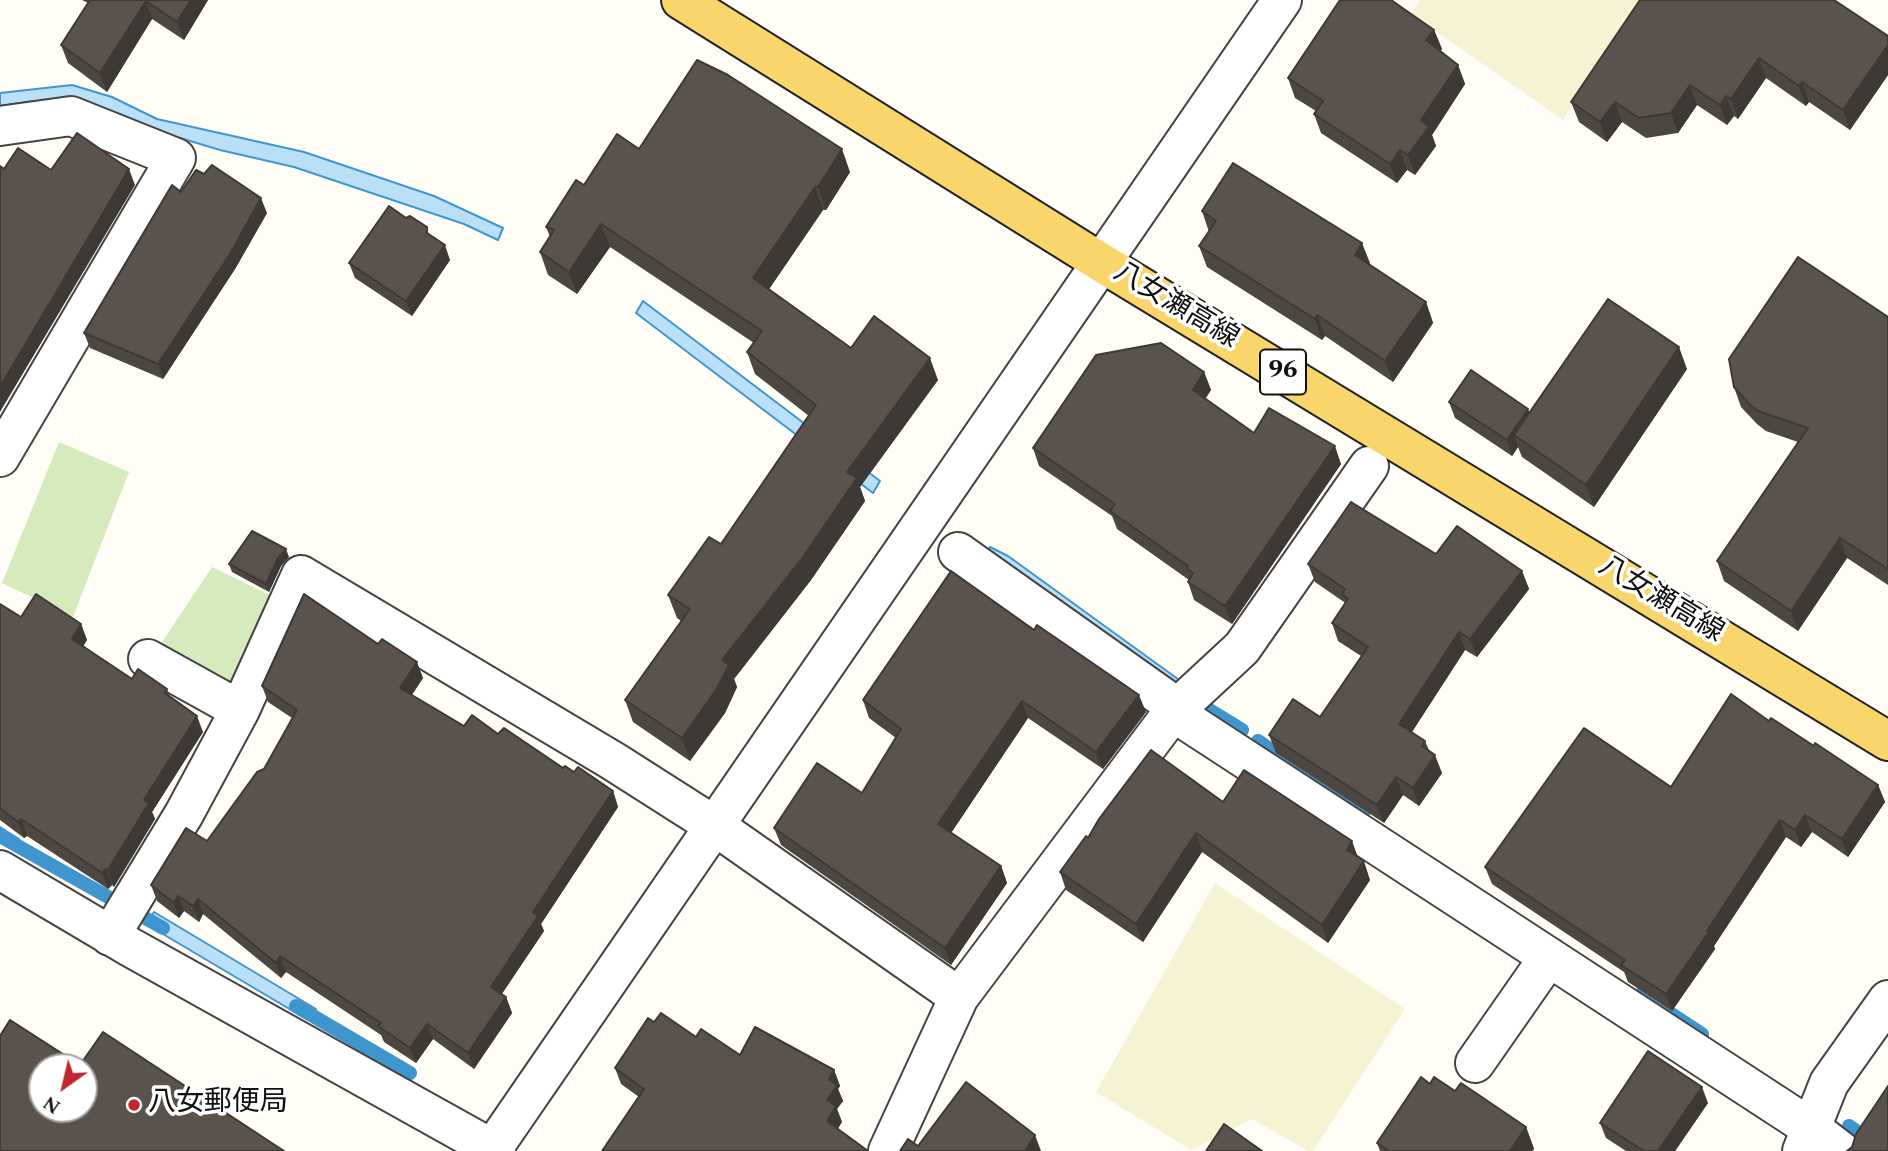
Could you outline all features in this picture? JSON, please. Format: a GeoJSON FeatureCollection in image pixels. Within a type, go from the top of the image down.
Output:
{"type":"FeatureCollection","features":[{"type":"Feature","properties":{"kind":"main road","name":"八女瀬高線"},"geometry":{"type":"LineString","coordinates":[[681,0],[1102,263],[1888,741]]}},
{"type":"Feature","properties":{"kind":"street"},"geometry":{"type":"LineString","coordinates":[[0,870],[110,936],[493,1150],[1282,0]]}},
{"type":"Feature","properties":{"kind":"street"},"geometry":{"type":"LineString","coordinates":[[0,126],[71,116],[176,158],[1,452]]}},
{"type":"Feature","properties":{"kind":"street"},"geometry":{"type":"LineString","coordinates":[[888,1151],[960,997],[1173,712],[1242,648],[1368,466]]}},
{"type":"Feature","properties":{"kind":"street"},"geometry":{"type":"LineString","coordinates":[[958,552],[1168,701],[1173,712],[1549,957],[1806,1140],[1841,1151]]}},
{"type":"Feature","properties":{"kind":"street"},"geometry":{"type":"LineString","coordinates":[[110,936],[184,814],[240,710],[301,575],[612,761],[715,826],[960,997]]}},
{"type":"Feature","properties":{"kind":"street"},"geometry":{"type":"LineString","coordinates":[[148,659],[240,710]]}},
{"type":"Feature","properties":{"kind":"street"},"geometry":{"type":"LineString","coordinates":[[1475,1063],[1549,957]]}},
{"type":"Feature","properties":{"kind":"street"},"geometry":{"type":"LineString","coordinates":[[1806,1140],[1829,1083],[1888,1000]]}},
{"type":"Feature","properties":{"kind":"shaded area"},"geometry":{"type":"Polygon","coordinates":[[[1420,0],[1641,0],[1563,120],[1411,14],[1420,0]]]}},
{"type":"Feature","properties":{"kind":"shaded area"},"geometry":{"type":"Polygon","coordinates":[[[1215,883],[1405,1009],[1313,1151],[1308,1151],[1252,1119],[1191,1150],[1096,1092],[1215,883]]]}},
{"type":"Feature","properties":{"kind":"green space"},"geometry":{"type":"Polygon","coordinates":[[[59,442],[129,472],[73,617],[2,583],[59,442]]]}},
{"type":"Feature","properties":{"kind":"green space"},"geometry":{"type":"Polygon","coordinates":[[[212,567],[282,601],[238,697],[160,645],[212,567]]]}},
{"type":"Feature","properties":{"kind":"water"},"geometry":{"type":"Polygon","coordinates":[[[72,85],[112,97],[157,119],[304,152],[434,196],[503,228],[498,240],[464,224],[294,167],[220,150],[167,134],[83,103],[34,101],[0,106],[0,93],[72,85]]]}},
{"type":"Feature","properties":{"kind":"water"},"geometry":{"type":"Polygon","coordinates":[[[643,301],[880,481],[873,493],[636,313],[643,301]]]}},
{"type":"Feature","properties":{"kind":"water"},"geometry":{"type":"Polygon","coordinates":[[[990,547],[1008,556],[1182,682],[1175,691],[983,556],[990,547]]]}},
{"type":"Feature","properties":{"kind":"water"},"geometry":{"type":"Polygon","coordinates":[[[0,827],[19,839],[13,850],[0,842],[0,827]]]}},
{"type":"Feature","properties":{"kind":"water"},"geometry":{"type":"Polygon","coordinates":[[[154,912],[316,1009],[308,1020],[146,924],[154,912]]]}},
{"type":"Feature","properties":{"kind":"building"},"geometry":{"type":"Polygon","coordinates":[[[90,0],[191,0],[177,22],[146,1],[100,73],[61,45],[90,0]]]}},
{"type":"Feature","properties":{"kind":"building"},"geometry":{"type":"Polygon","coordinates":[[[1340,0],[1391,0],[1434,30],[1426,40],[1458,65],[1421,120],[1429,127],[1408,155],[1400,150],[1390,164],[1314,114],[1323,101],[1288,78],[1340,0]]]}},
{"type":"Feature","properties":{"kind":"building"},"geometry":{"type":"Polygon","coordinates":[[[1640,0],[1834,0],[1888,36],[1888,45],[1843,110],[1802,82],[1799,86],[1759,58],[1731,99],[1726,96],[1720,105],[1690,85],[1671,113],[1639,118],[1615,102],[1600,122],[1571,102],[1640,0]]]}},
{"type":"Feature","properties":{"kind":"building"},"geometry":{"type":"Polygon","coordinates":[[[697,60],[728,75],[842,149],[753,278],[851,348],[874,316],[930,358],[847,472],[857,478],[803,557],[722,660],[729,665],[716,690],[682,738],[625,700],[690,609],[668,595],[709,537],[721,544],[816,405],[747,352],[762,331],[601,224],[569,272],[540,252],[554,230],[546,227],[576,180],[584,185],[617,134],[639,149],[697,60]]]}},
{"type":"Feature","properties":{"kind":"building"},"geometry":{"type":"Polygon","coordinates":[[[77,133],[129,169],[0,387],[0,166],[4,169],[18,148],[51,170],[77,133]]]}},
{"type":"Feature","properties":{"kind":"building"},"geometry":{"type":"Polygon","coordinates":[[[1233,163],[1362,243],[1355,255],[1426,302],[1385,361],[1317,315],[1315,319],[1199,246],[1216,221],[1202,211],[1233,163]]]}},
{"type":"Feature","properties":{"kind":"building"},"geometry":{"type":"Polygon","coordinates":[[[212,165],[261,198],[230,254],[158,364],[84,333],[172,185],[181,192],[196,170],[204,174],[212,165]]]}},
{"type":"Feature","properties":{"kind":"building"},"geometry":{"type":"Polygon","coordinates":[[[389,206],[406,218],[410,216],[427,227],[427,233],[445,245],[406,301],[349,263],[389,206]]]}},
{"type":"Feature","properties":{"kind":"building"},"geometry":{"type":"Polygon","coordinates":[[[1798,257],[1888,317],[1888,569],[1840,538],[1791,611],[1717,561],[1808,428],[1758,411],[1749,404],[1734,387],[1729,359],[1798,257]]]}},
{"type":"Feature","properties":{"kind":"building"},"geometry":{"type":"Polygon","coordinates":[[[1608,299],[1679,347],[1586,485],[1514,435],[1608,299]]]}},
{"type":"Feature","properties":{"kind":"building"},"geometry":{"type":"Polygon","coordinates":[[[1161,343],[1204,372],[1193,390],[1254,433],[1269,408],[1335,446],[1225,606],[1188,582],[1193,573],[1187,569],[1188,566],[1110,511],[1115,504],[1033,448],[1096,355],[1161,343]]]}},
{"type":"Feature","properties":{"kind":"building"},"geometry":{"type":"Polygon","coordinates":[[[1471,370],[1528,409],[1507,440],[1449,402],[1471,370]]]}},
{"type":"Feature","properties":{"kind":"building"},"geometry":{"type":"Polygon","coordinates":[[[1351,502],[1436,554],[1457,526],[1522,571],[1470,639],[1459,632],[1399,724],[1425,741],[1422,746],[1435,755],[1413,788],[1396,777],[1377,805],[1269,735],[1293,699],[1320,717],[1368,647],[1332,623],[1348,599],[1342,594],[1345,589],[1308,564],[1351,502]]]}},
{"type":"Feature","properties":{"kind":"building"},"geometry":{"type":"Polygon","coordinates":[[[252,531],[286,549],[278,558],[266,584],[229,564],[252,531]]]}},
{"type":"Feature","properties":{"kind":"building"},"geometry":{"type":"Polygon","coordinates":[[[951,571],[1034,630],[1037,625],[1139,695],[1096,752],[1022,701],[938,824],[1001,866],[945,948],[774,828],[817,763],[862,793],[901,729],[863,700],[951,571]]]}},
{"type":"Feature","properties":{"kind":"building"},"geometry":{"type":"Polygon","coordinates":[[[36,594],[81,624],[72,639],[132,679],[138,669],[167,689],[165,693],[197,716],[144,800],[149,803],[108,870],[102,873],[21,819],[18,822],[0,808],[0,604],[21,617],[36,594]]]}},
{"type":"Feature","properties":{"kind":"building"},"geometry":{"type":"Polygon","coordinates":[[[304,594],[378,644],[382,639],[417,662],[400,688],[464,726],[472,715],[498,734],[504,728],[563,768],[565,766],[574,772],[578,767],[613,791],[533,912],[538,916],[491,987],[506,997],[468,1053],[427,1024],[410,1048],[378,1026],[381,1023],[280,956],[276,963],[198,899],[193,906],[178,896],[174,903],[151,885],[186,828],[207,841],[257,772],[264,769],[297,710],[262,686],[304,594]]]}},
{"type":"Feature","properties":{"kind":"building"},"geometry":{"type":"Polygon","coordinates":[[[1731,694],[1769,721],[1771,718],[1814,746],[1815,743],[1878,785],[1842,839],[1805,815],[1795,830],[1780,820],[1666,994],[1621,965],[1625,960],[1485,867],[1584,728],[1671,787],[1731,694]]]}},
{"type":"Feature","properties":{"kind":"building"},"geometry":{"type":"Polygon","coordinates":[[[1151,750],[1223,802],[1244,770],[1352,841],[1347,850],[1364,861],[1322,925],[1196,833],[1136,924],[1060,872],[1086,836],[1088,838],[1099,819],[1151,750]]]}},
{"type":"Feature","properties":{"kind":"building"},"geometry":{"type":"Polygon","coordinates":[[[661,1013],[696,1037],[701,1029],[740,1055],[755,1027],[834,1070],[829,1080],[837,1085],[827,1100],[836,1106],[827,1121],[868,1151],[602,1151],[644,1089],[615,1068],[648,1018],[654,1022],[661,1013]]]}},
{"type":"Feature","properties":{"kind":"building"},"geometry":{"type":"Polygon","coordinates":[[[10,1020],[61,1053],[28,1053],[28,1123],[98,1123],[98,1053],[88,1053],[103,1032],[284,1151],[0,1151],[0,1036],[10,1020]]]}},
{"type":"Feature","properties":{"kind":"building"},"geometry":{"type":"Polygon","coordinates":[[[1648,1051],[1702,1087],[1658,1151],[1644,1151],[1600,1123],[1648,1051]]]}},
{"type":"Feature","properties":{"kind":"building"},"geometry":{"type":"Polygon","coordinates":[[[1421,1077],[1430,1084],[1434,1077],[1455,1091],[1461,1083],[1526,1127],[1510,1151],[1389,1151],[1377,1143],[1421,1077]]]}},
{"type":"Feature","properties":{"kind":"building"},"geometry":{"type":"Polygon","coordinates":[[[966,1082],[1035,1135],[1025,1151],[900,1151],[908,1139],[918,1146],[966,1082]]]}},
{"type":"Feature","properties":{"kind":"building"},"geometry":{"type":"Polygon","coordinates":[[[1888,1086],[1888,1151],[1847,1151],[1852,1147],[1856,1134],[1888,1086]]]}},
{"type":"Feature","properties":{"kind":"building"},"geometry":{"type":"Polygon","coordinates":[[[1224,1124],[1262,1151],[1206,1151],[1224,1124]]]}},
{"type":"Feature","properties":{"kind":"waterway"},"geometry":{"type":"LineString","coordinates":[[1198,703],[1242,730]]}},
{"type":"Feature","properties":{"kind":"waterway"},"geometry":{"type":"LineString","coordinates":[[1258,741],[1363,814]]}},
{"type":"Feature","properties":{"kind":"waterway"},"geometry":{"type":"LineString","coordinates":[[0,836],[163,928]]}},
{"type":"Feature","properties":{"kind":"waterway"},"geometry":{"type":"LineString","coordinates":[[1641,994],[1702,1034]]}},
{"type":"Feature","properties":{"kind":"waterway"},"geometry":{"type":"LineString","coordinates":[[296,1006],[410,1073]]}},
{"type":"Feature","properties":{"kind":"waterway"},"geometry":{"type":"LineString","coordinates":[[1849,1126],[1885,1151]]}},
{"type":"Feature","properties":{"kind":"place","name":"八女郵便局"},"geometry":{"type":"Point","coordinates":[134,1105]}}]}
